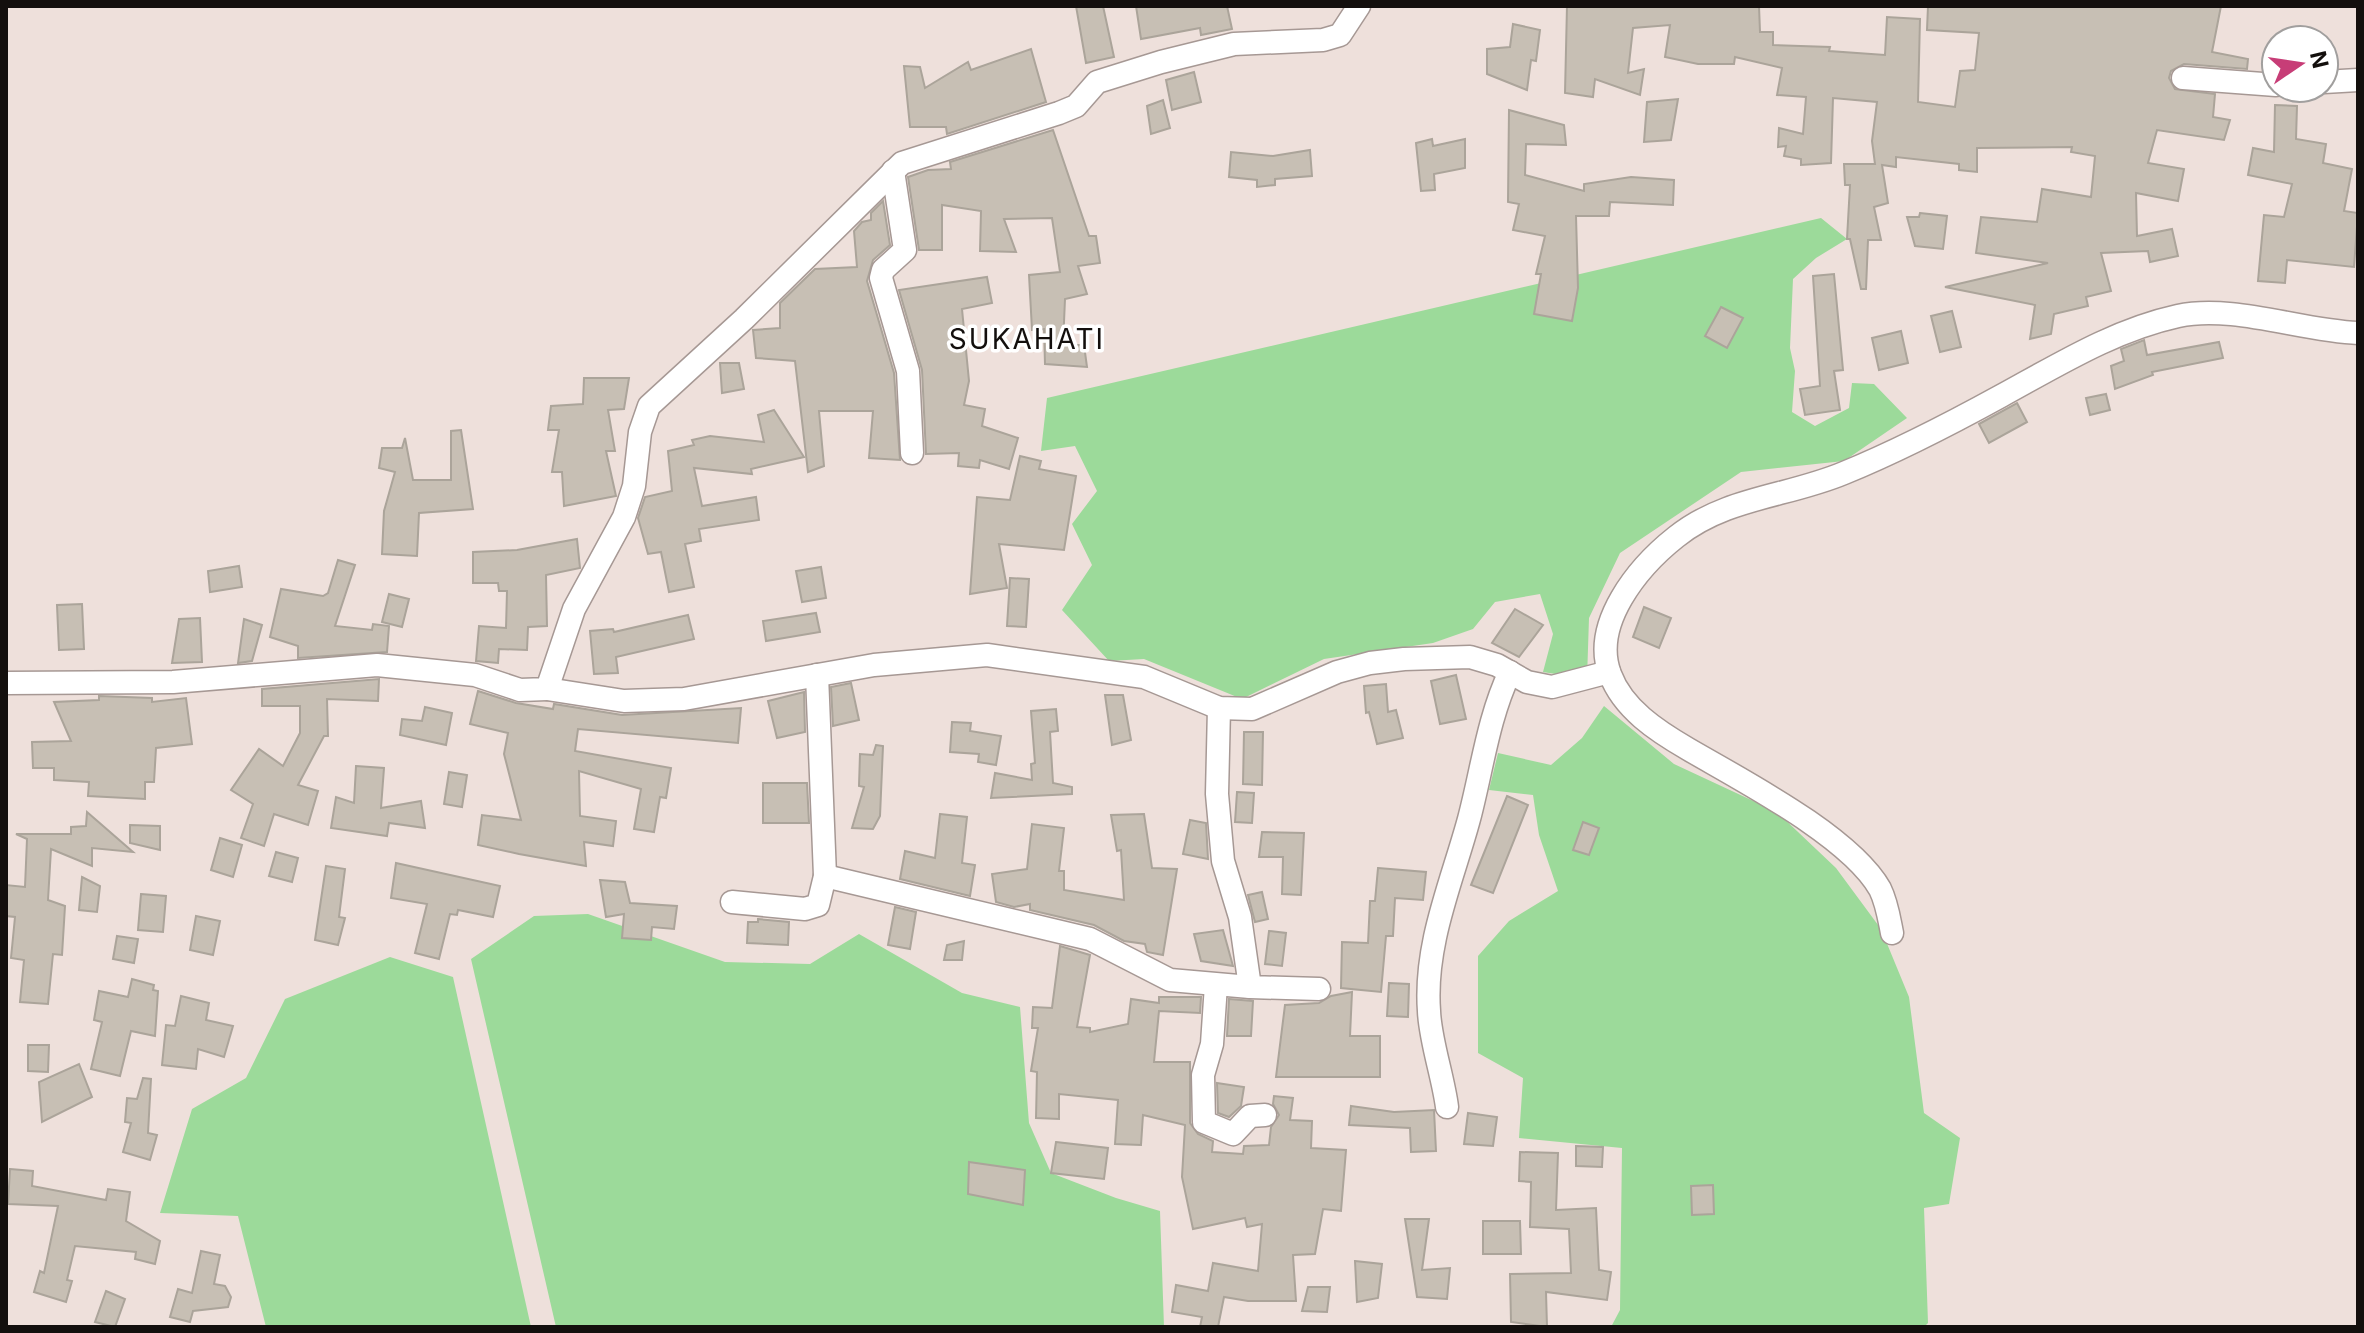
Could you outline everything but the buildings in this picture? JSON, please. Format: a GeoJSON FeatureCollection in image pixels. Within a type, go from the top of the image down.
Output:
{"type":"FeatureCollection","features":[{"type":"Feature","properties":{"kind":"street"},"geometry":{"type":"LineString","coordinates":[[547,689],[574,609],[624,517],[634,486],[640,432],[649,406],[744,319],[902,163],[1076,106],[1097,82],[1234,44],[1323,40],[1340,35],[1359,6]]}},
{"type":"Feature","properties":{"kind":"street"},"geometry":{"type":"LineString","coordinates":[[2183,78],[2260,84]]}},
{"type":"Feature","properties":{"kind":"street"},"geometry":{"type":"LineString","coordinates":[[893,171],[905,250],[883,270],[881,278],[908,371],[912,453]]}},
{"type":"Feature","properties":{"kind":"street"},"geometry":{"type":"LineString","coordinates":[[1892,933],[1879,887],[1861,865],[1770,795],[1662,734],[1621,697],[1609,672],[1604,644],[1614,611],[1650,560],[1677,535],[1728,506],[1840,475],[1944,427],[2117,335],[2181,315],[2249,318],[2358,333]]}},
{"type":"Feature","properties":{"kind":"street"},"geometry":{"type":"LineString","coordinates":[[6,683],[173,682],[377,665],[475,675],[520,690],[547,689],[624,701],[684,699],[817,675],[951,656],[987,655],[1144,677],[1219,708],[1252,709],[1337,672],[1370,663],[1470,657],[1527,682],[1552,687],[1609,672]]}},
{"type":"Feature","properties":{"kind":"street"},"geometry":{"type":"LineString","coordinates":[[1447,1107],[1429,1012],[1431,964],[1443,900],[1465,835],[1495,702],[1510,672]]}},
{"type":"Feature","properties":{"kind":"street"},"geometry":{"type":"LineString","coordinates":[[732,902],[805,909],[818,905],[825,876],[817,675]]}},
{"type":"Feature","properties":{"kind":"street"},"geometry":{"type":"LineString","coordinates":[[1219,708],[1217,794],[1223,861],[1240,917],[1250,987]]}},
{"type":"Feature","properties":{"kind":"street"},"geometry":{"type":"LineString","coordinates":[[825,876],[1090,939],[1170,980],[1319,989]]}},
{"type":"Feature","properties":{"kind":"street"},"geometry":{"type":"LineString","coordinates":[[1216,985],[1212,1044],[1203,1075],[1204,1122],[1233,1134],[1250,1116],[1265,1115]]}},
{"type":"Feature","properties":{"kind":"green space"},"geometry":{"type":"Polygon","coordinates":[[[1821,218],[1847,239],[1816,258],[1793,279],[1790,348],[1795,371],[1792,412],[1815,426],[1849,408],[1852,383],[1874,384],[1907,418],[1844,461],[1741,472],[1620,553],[1589,618],[1587,679],[1543,672],[1553,634],[1540,594],[1495,602],[1473,629],[1433,643],[1324,659],[1242,699],[1144,659],[1109,661],[1062,610],[1092,565],[1072,524],[1097,491],[1075,446],[1041,451],[1047,398],[1821,218]]]}},
{"type":"Feature","properties":{"kind":"green space"},"geometry":{"type":"Polygon","coordinates":[[[1604,706],[1674,764],[1777,812],[1836,868],[1881,929],[1909,997],[1924,1113],[1960,1138],[1949,1204],[1924,1208],[1928,1323],[1924,1327],[1611,1327],[1620,1310],[1622,1148],[1519,1138],[1523,1078],[1478,1053],[1478,956],[1509,921],[1558,891],[1539,835],[1533,795],[1489,790],[1498,753],[1551,765],[1582,738],[1604,706]]]}},
{"type":"Feature","properties":{"kind":"green space"},"geometry":{"type":"Polygon","coordinates":[[[588,914],[725,962],[810,964],[859,934],[962,993],[1020,1007],[1029,1123],[1051,1173],[1160,1211],[1164,1327],[556,1327],[471,959],[534,916],[588,914]]]}},
{"type":"Feature","properties":{"kind":"green space"},"geometry":{"type":"Polygon","coordinates":[[[390,957],[453,977],[531,1327],[266,1327],[238,1216],[160,1213],[192,1109],[246,1078],[285,999],[390,957]]]}},
{"type":"Feature","properties":{"kind":"district","name":"SUKAHATI"},"geometry":{"type":"Point","coordinates":[1027,339]}}]}
